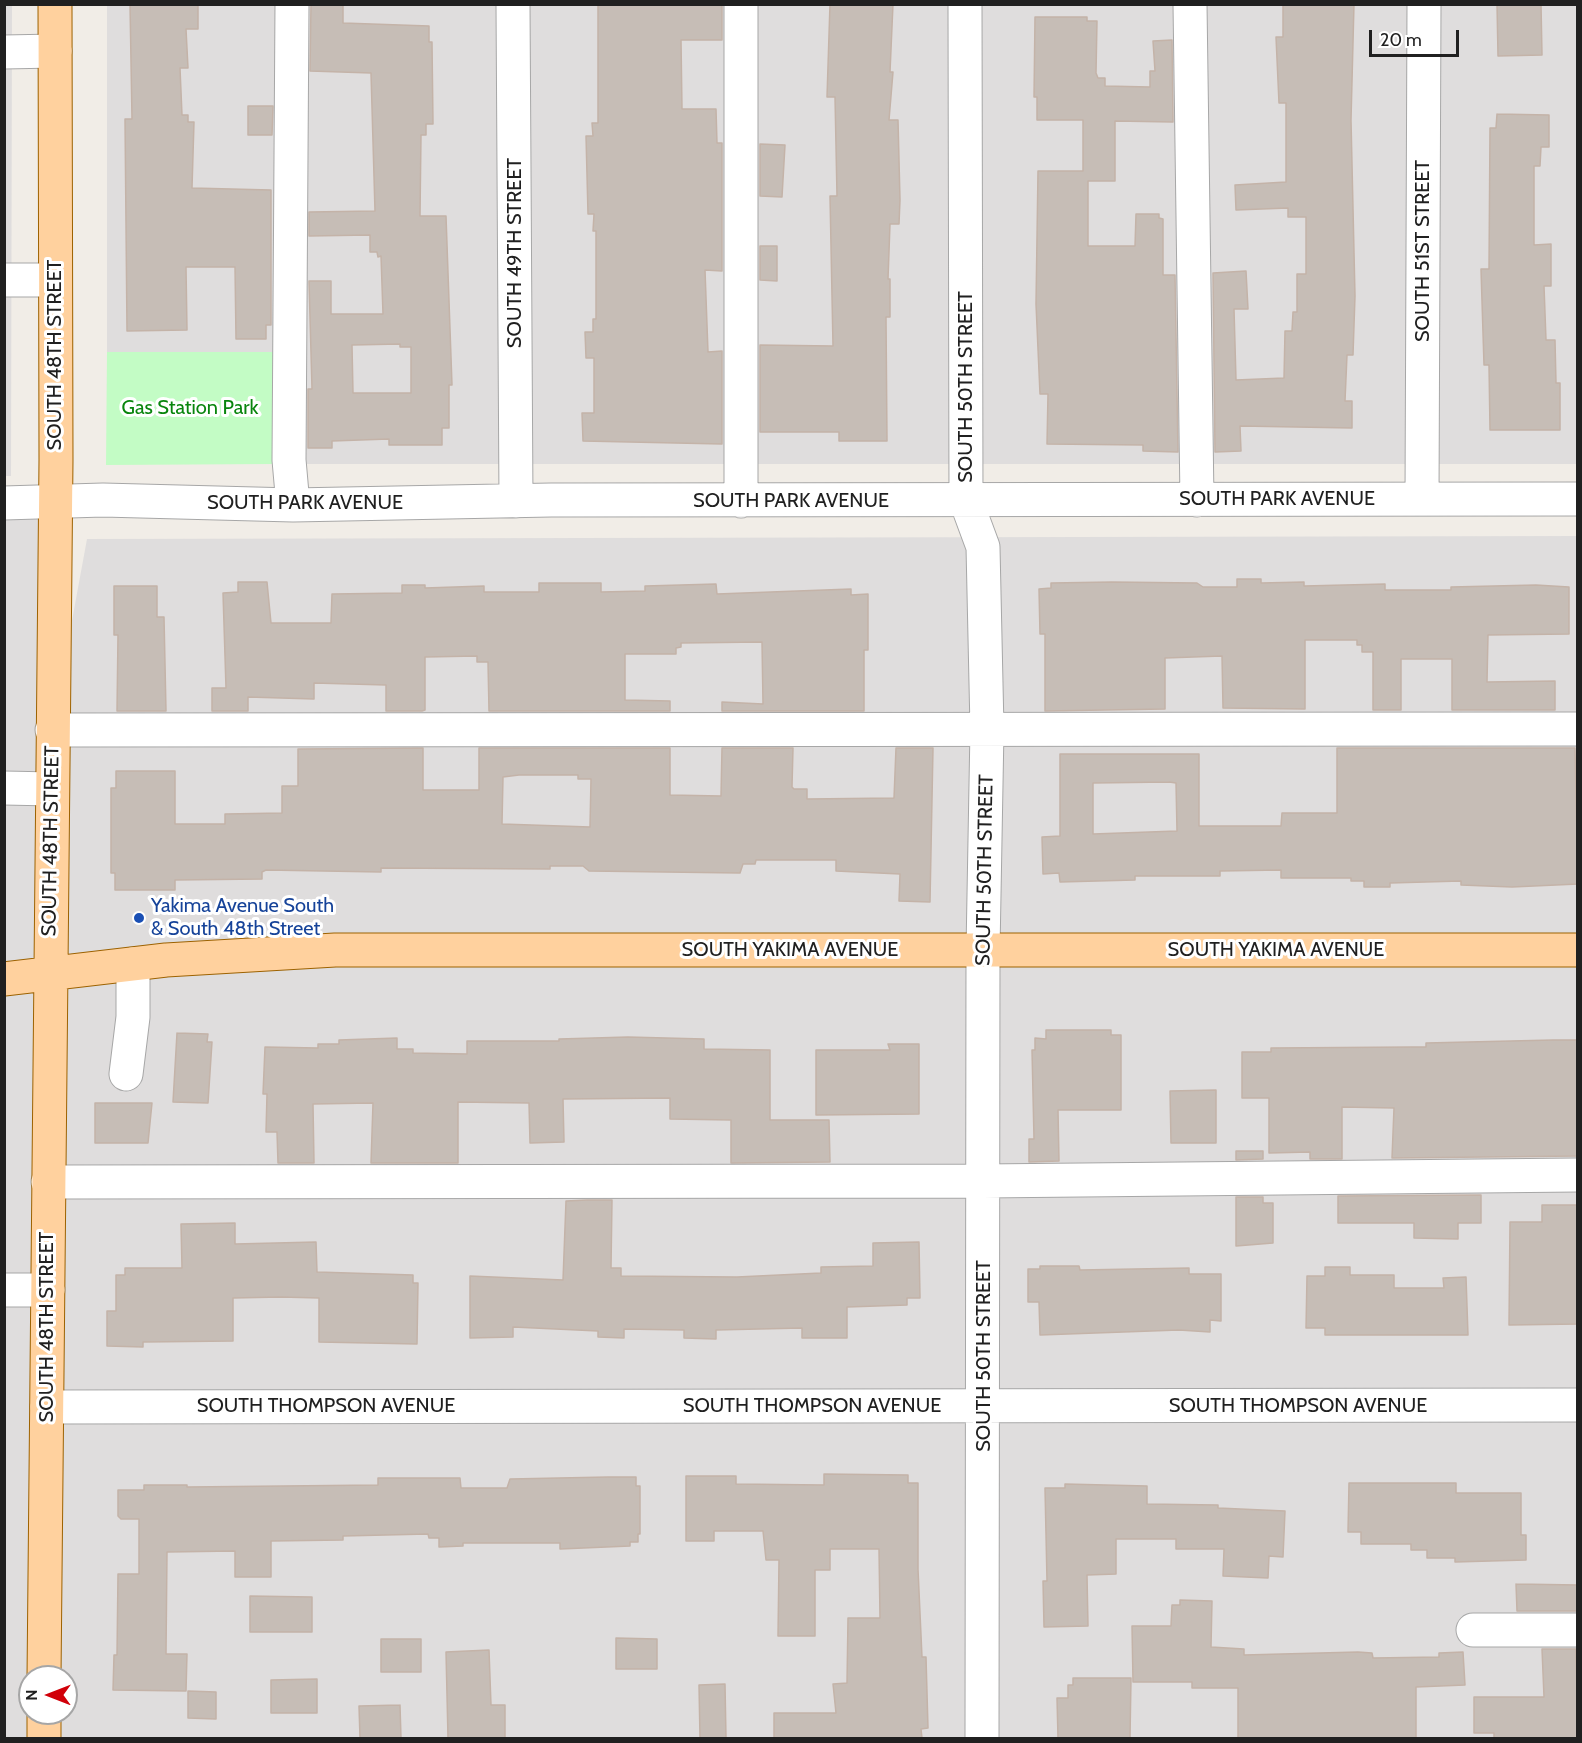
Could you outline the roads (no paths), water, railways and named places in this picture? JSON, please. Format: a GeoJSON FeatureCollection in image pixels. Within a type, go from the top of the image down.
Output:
{"type":"FeatureCollection","features":[{"type":"Feature","properties":{"kind":"main road","name":"SOUTH 48TH STREET"},"geometry":{"type":"LineString","coordinates":[[44,1665],[55,503],[55,4]]}},
{"type":"Feature","properties":{"kind":"main road","name":"SOUTH YAKIMA AVENUE"},"geometry":{"type":"LineString","coordinates":[[4,979],[133,964],[334,950],[1578,950]]}},
{"type":"Feature","properties":{"kind":"street"},"geometry":{"type":"LineString","coordinates":[[292,4],[289,460],[292,505]]}},
{"type":"Feature","properties":{"kind":"street","name":"SOUTH 49TH STREET"},"geometry":{"type":"LineString","coordinates":[[513,4],[516,501]]}},
{"type":"Feature","properties":{"kind":"street"},"geometry":{"type":"LineString","coordinates":[[741,4],[741,501]]}},
{"type":"Feature","properties":{"kind":"street","name":"SOUTH 50TH STREET"},"geometry":{"type":"LineString","coordinates":[[965,4],[966,501],[984,547],[987,729],[984,950],[982,1738]]}},
{"type":"Feature","properties":{"kind":"street"},"geometry":{"type":"LineString","coordinates":[[1190,4],[1197,500]]}},
{"type":"Feature","properties":{"kind":"street","name":"SOUTH 51ST STREET"},"geometry":{"type":"LineString","coordinates":[[1422,498],[1424,4]]}},
{"type":"Feature","properties":{"kind":"street"},"geometry":{"type":"LineString","coordinates":[[4,52],[55,51]]}},
{"type":"Feature","properties":{"kind":"street"},"geometry":{"type":"LineString","coordinates":[[4,280],[55,280]]}},
{"type":"Feature","properties":{"kind":"street","name":"SOUTH PARK AVENUE"},"geometry":{"type":"LineString","coordinates":[[4,503],[103,500],[292,505],[516,501],[1422,498],[1578,500]]}},
{"type":"Feature","properties":{"kind":"street"},"geometry":{"type":"LineString","coordinates":[[52,730],[1578,729]]}},
{"type":"Feature","properties":{"kind":"street"},"geometry":{"type":"LineString","coordinates":[[4,788],[52,789]]}},
{"type":"Feature","properties":{"kind":"street"},"geometry":{"type":"LineString","coordinates":[[126,1074],[133,1017],[133,964]]}},
{"type":"Feature","properties":{"kind":"street"},"geometry":{"type":"LineString","coordinates":[[48,1182],[984,1181],[1578,1175]]}},
{"type":"Feature","properties":{"kind":"street"},"geometry":{"type":"LineString","coordinates":[[4,1290],[48,1290]]}},
{"type":"Feature","properties":{"kind":"street","name":"SOUTH THOMPSON AVENUE"},"geometry":{"type":"LineString","coordinates":[[46,1407],[1578,1406]]}},
{"type":"Feature","properties":{"kind":"street"},"geometry":{"type":"LineString","coordinates":[[1473,1630],[1578,1630]]}},
{"type":"Feature","properties":{"kind":"place","name":"Yakima Avenue South & South 48th Street"},"geometry":{"type":"Point","coordinates":[139,918]}},
{"type":"Feature","properties":{"kind":"park label","name":"Gas Station Park"},"geometry":{"type":"Point","coordinates":[190,408]}}]}
